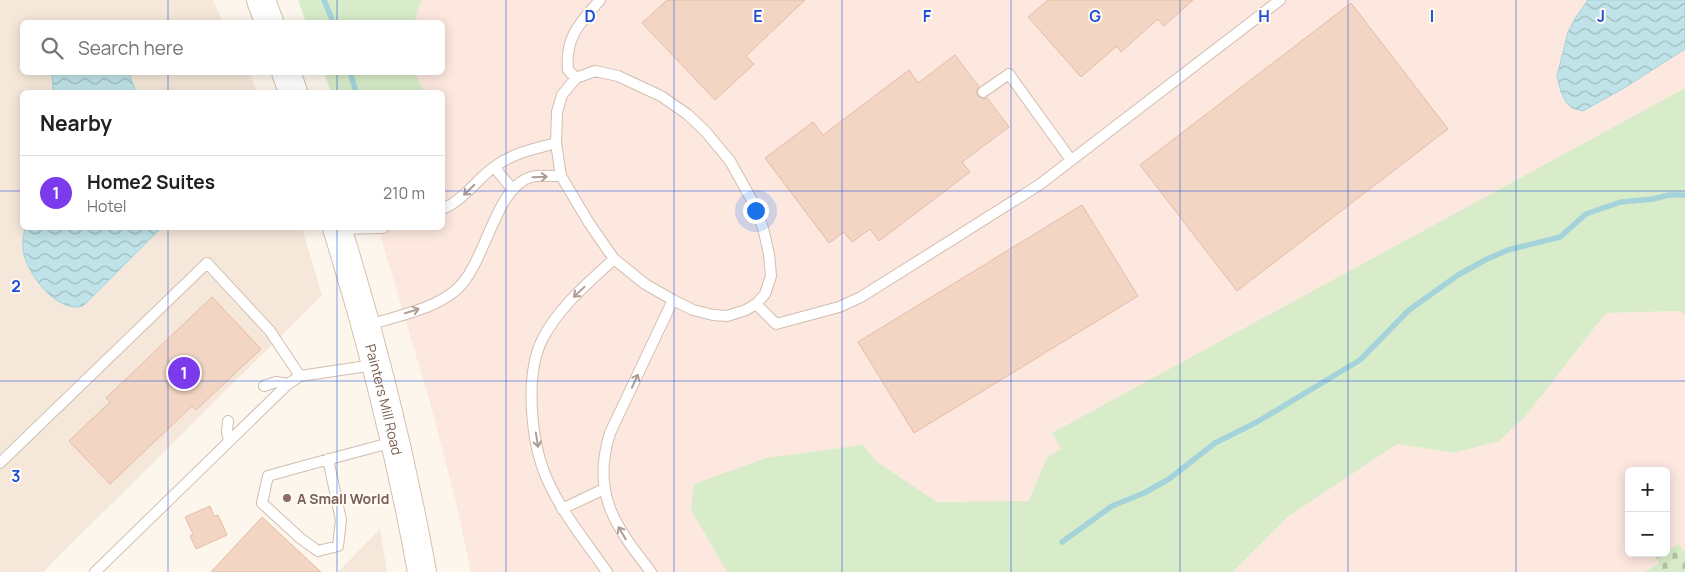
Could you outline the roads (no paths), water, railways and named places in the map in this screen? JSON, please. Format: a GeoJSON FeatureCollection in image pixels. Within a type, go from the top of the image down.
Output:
{"type":"FeatureCollection","features":[{"type":"Feature","properties":{"kind":"main road"},"geometry":{"type":"LineString","coordinates":[[261,0],[268,20]]}},
{"type":"Feature","properties":{"kind":"main road"},"geometry":{"type":"LineString","coordinates":[[287,75],[292,90]]}},
{"type":"Feature","properties":{"kind":"main road","name":"Painters Mill Road"},"geometry":{"type":"LineString","coordinates":[[338,230],[395,442],[422,572]]}},
{"type":"Feature","properties":{"kind":"lane"},"geometry":{"type":"LineString","coordinates":[[576,78],[568,70],[568,47],[574,33],[600,0]]}},
{"type":"Feature","properties":{"kind":"lane"},"geometry":{"type":"LineString","coordinates":[[756,304],[776,324],[839,307],[861,298],[1039,185],[1280,0]]}},
{"type":"Feature","properties":{"kind":"lane"},"geometry":{"type":"LineString","coordinates":[[595,72],[618,76],[638,84],[661,96],[687,114],[720,146],[754,204],[767,246],[771,276],[765,294],[756,304],[746,310],[727,316],[713,316],[693,310],[645,284],[614,259],[589,223],[562,176],[556,143],[557,112],[562,95],[576,78],[595,72]]}},
{"type":"Feature","properties":{"kind":"lane"},"geometry":{"type":"LineString","coordinates":[[983,92],[1009,74],[1071,160]]}},
{"type":"Feature","properties":{"kind":"lane"},"geometry":{"type":"LineString","coordinates":[[445,207],[464,196],[494,167],[509,158],[556,143]]}},
{"type":"Feature","properties":{"kind":"lane"},"geometry":{"type":"LineString","coordinates":[[494,167],[513,190]]}},
{"type":"Feature","properties":{"kind":"lane"},"geometry":{"type":"LineString","coordinates":[[365,326],[438,303],[458,289],[470,274],[508,194],[530,177],[562,176]]}},
{"type":"Feature","properties":{"kind":"lane"},"geometry":{"type":"LineString","coordinates":[[607,572],[562,509],[546,478],[538,450],[531,395],[534,366],[542,339],[571,299],[614,259]]}},
{"type":"Feature","properties":{"kind":"lane"},"geometry":{"type":"LineString","coordinates":[[0,463],[207,263],[270,331],[300,376]]}},
{"type":"Feature","properties":{"kind":"lane"},"geometry":{"type":"LineString","coordinates":[[651,572],[629,544],[608,505],[602,468],[604,451],[610,433],[673,300]]}},
{"type":"Feature","properties":{"kind":"lane"},"geometry":{"type":"LineString","coordinates":[[95,572],[288,384],[300,376],[375,365]]}},
{"type":"Feature","properties":{"kind":"lane"},"geometry":{"type":"LineString","coordinates":[[264,386],[276,382],[288,384]]}},
{"type":"Feature","properties":{"kind":"lane"},"geometry":{"type":"LineString","coordinates":[[228,420],[227,432],[229,441]]}},
{"type":"Feature","properties":{"kind":"lane"},"geometry":{"type":"LineString","coordinates":[[328,459],[341,520],[338,546],[318,551],[300,538],[262,503],[268,476],[328,459],[395,442]]}},
{"type":"Feature","properties":{"kind":"lane"},"geometry":{"type":"LineString","coordinates":[[562,509],[604,489]]}},
{"type":"Feature","properties":{"kind":"water"},"geometry":{"type":"Polygon","coordinates":[[[1588,0],[1685,0],[1685,49],[1624,88],[1583,111],[1572,108],[1566,102],[1557,76],[1568,32],[1588,0]]]}},
{"type":"Feature","properties":{"kind":"water"},"geometry":{"type":"Polygon","coordinates":[[[52,75],[130,75],[135,90],[53,90],[52,75]]]}},
{"type":"Feature","properties":{"kind":"water"},"geometry":{"type":"Polygon","coordinates":[[[25,230],[159,230],[83,306],[74,307],[56,300],[40,285],[25,258],[23,239],[25,230]]]}},
{"type":"Feature","properties":{"kind":"waterway"},"geometry":{"type":"LineString","coordinates":[[324,0],[332,20]]}},
{"type":"Feature","properties":{"kind":"waterway"},"geometry":{"type":"LineString","coordinates":[[351,75],[355,90]]}},
{"type":"Feature","properties":{"kind":"waterway"},"geometry":{"type":"LineString","coordinates":[[1062,542],[1112,506],[1144,493],[1169,479],[1215,443],[1257,422],[1360,360],[1409,310],[1458,275],[1508,250],[1560,237],[1586,214],[1603,208],[1621,202],[1653,199],[1669,195],[1685,195]]}},
{"type":"Feature","properties":{"kind":"place","name":"Home2 Suites"},"geometry":{"type":"Point","coordinates":[184,373]}},
{"type":"Feature","properties":{"kind":"place","name":"A Small World"},"geometry":{"type":"Point","coordinates":[287,498]}}]}
